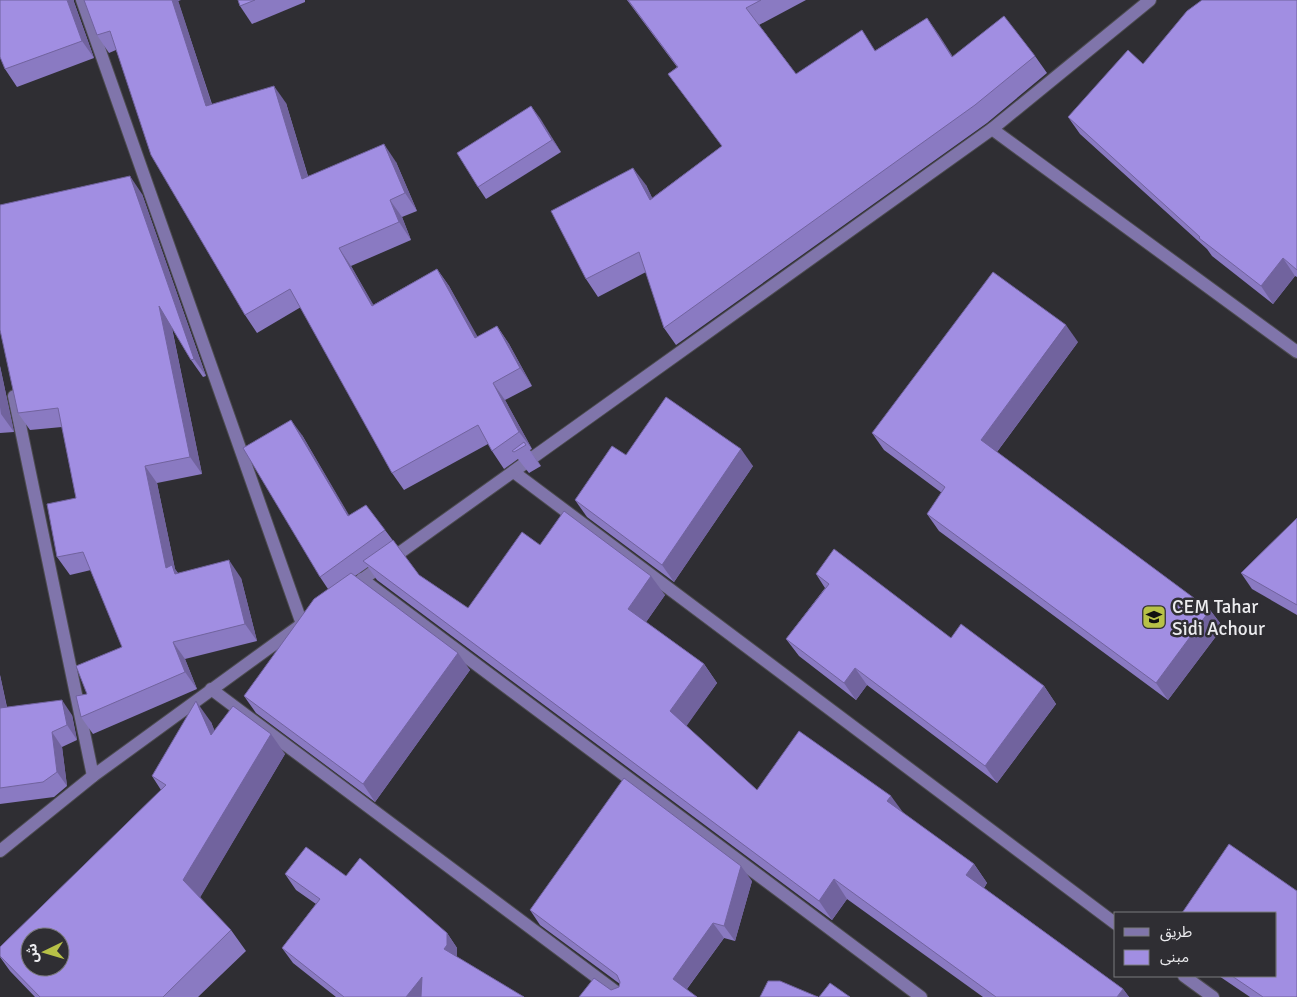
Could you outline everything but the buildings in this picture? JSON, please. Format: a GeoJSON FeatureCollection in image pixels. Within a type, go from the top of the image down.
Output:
{"type":"FeatureCollection","features":[{"type":"Feature","properties":{"kind":"street"},"geometry":{"type":"LineString","coordinates":[[82,0],[302,624]]}},
{"type":"Feature","properties":{"kind":"street"},"geometry":{"type":"LineString","coordinates":[[339,596],[515,472],[992,129],[1146,1]]}},
{"type":"Feature","properties":{"kind":"street"},"geometry":{"type":"LineString","coordinates":[[992,129],[1297,352]]}},
{"type":"Feature","properties":{"kind":"street"},"geometry":{"type":"LineString","coordinates":[[12,385],[92,776]]}},
{"type":"Feature","properties":{"kind":"street"},"geometry":{"type":"LineString","coordinates":[[515,472],[1114,922]]}},
{"type":"Feature","properties":{"kind":"street"},"geometry":{"type":"LineString","coordinates":[[362,579],[921,997]]}},
{"type":"Feature","properties":{"kind":"street"},"geometry":{"type":"LineString","coordinates":[[0,851],[92,776],[317,613]]}},
{"type":"Feature","properties":{"kind":"street"},"geometry":{"type":"LineString","coordinates":[[211,689],[623,997]]}},
{"type":"Feature","properties":{"kind":"street"},"geometry":{"type":"LineString","coordinates":[[1185,977],[1213,997]]}},
{"type":"Feature","properties":{"kind":"place","name":"CEM Tahar Sidi Achour"},"geometry":{"type":"Point","coordinates":[1154,617]}}]}
